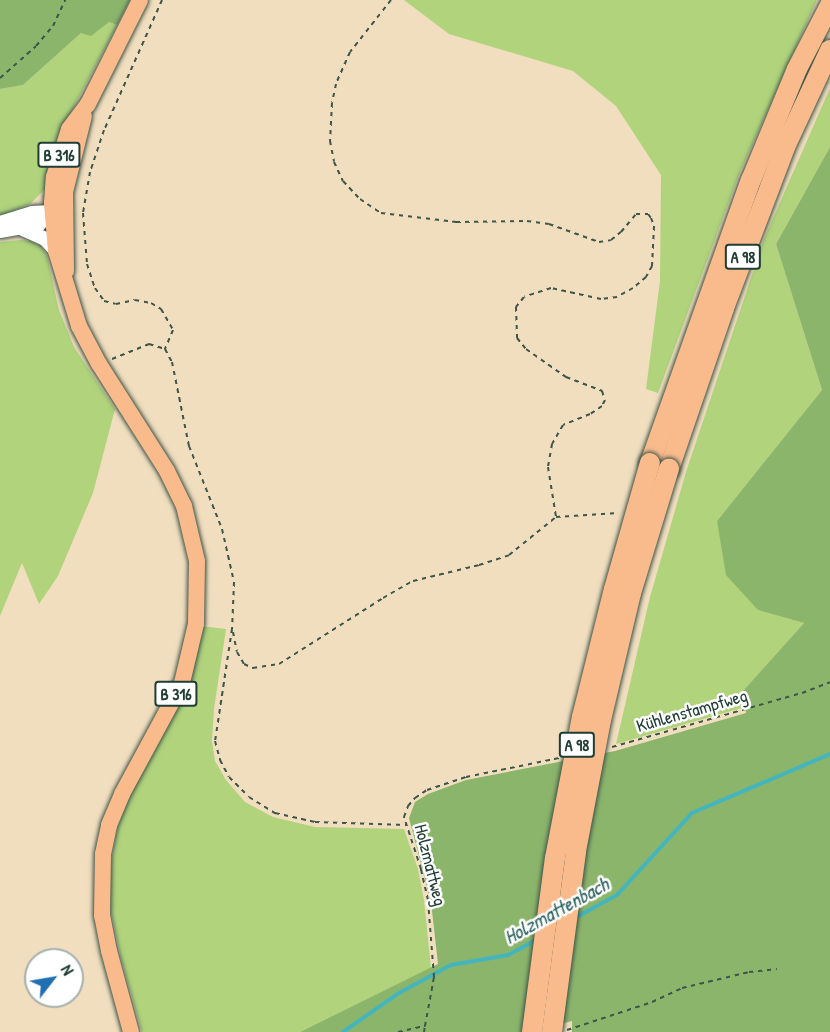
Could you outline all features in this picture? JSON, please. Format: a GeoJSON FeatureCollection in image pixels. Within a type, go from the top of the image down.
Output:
{"type":"FeatureCollection","features":[{"type":"Feature","properties":{"kind":"highway","name":"A 98"},"geometry":{"type":"LineString","coordinates":[[532,1032],[555,858],[582,717],[614,589],[650,463],[751,180],[797,69],[830,5]]}},
{"type":"Feature","properties":{"kind":"highway","name":"A 98"},"geometry":{"type":"LineString","coordinates":[[552,1032],[576,851],[601,720],[631,593],[704,362],[785,147],[830,50]]}},
{"type":"Feature","properties":{"kind":"main road","name":"B 316"},"geometry":{"type":"LineString","coordinates":[[131,1032],[102,916],[103,854],[109,825],[122,794],[182,683],[194,634],[198,591],[197,561],[184,506],[166,471],[99,364],[77,320],[56,250],[52,212],[54,177],[69,129],[87,104],[140,0]]}},
{"type":"Feature","properties":{"kind":"main road","name":"B 316"},"geometry":{"type":"LineString","coordinates":[[64,279],[68,255],[65,192],[87,104]]}},
{"type":"Feature","properties":{"kind":"main road"},"geometry":{"type":"LineString","coordinates":[[52,212],[65,192]]}},
{"type":"Feature","properties":{"kind":"street"},"geometry":{"type":"LineString","coordinates":[[0,223],[32,213],[52,212]]}},
{"type":"Feature","properties":{"kind":"street"},"geometry":{"type":"LineString","coordinates":[[0,231],[23,229],[39,224],[52,212]]}},
{"type":"Feature","properties":{"kind":"street"},"geometry":{"type":"LineString","coordinates":[[23,229],[45,239],[56,250]]}},
{"type":"Feature","properties":{"kind":"path"},"geometry":{"type":"LineString","coordinates":[[0,78],[48,33],[65,0]]}},
{"type":"Feature","properties":{"kind":"path"},"geometry":{"type":"LineString","coordinates":[[162,0],[104,129],[90,172],[83,213],[87,264],[95,288],[104,301],[116,304],[135,300],[151,303],[161,309],[173,330],[165,349]]}},
{"type":"Feature","properties":{"kind":"path"},"geometry":{"type":"LineString","coordinates":[[391,0],[350,52],[336,84],[332,103],[330,141],[334,162],[343,181],[360,199],[381,213],[456,222],[526,221],[549,224],[599,242],[611,240],[636,214],[648,214],[654,226],[652,266],[646,277],[633,288],[616,297],[601,299],[551,288],[524,297],[516,307],[517,338],[526,349],[566,377],[602,391],[606,400],[590,414],[563,425],[552,444],[548,467],[556,517]]}},
{"type":"Feature","properties":{"kind":"path"},"geometry":{"type":"LineString","coordinates":[[99,364],[149,344],[165,349],[172,362],[189,446],[222,529],[234,582],[232,629],[215,741],[220,760],[229,777],[249,797],[274,813],[315,822],[406,825]]}},
{"type":"Feature","properties":{"kind":"path"},"geometry":{"type":"LineString","coordinates":[[232,629],[237,651],[244,664],[253,668],[279,664],[413,581],[479,565],[509,555],[556,517],[618,513]]}},
{"type":"Feature","properties":{"kind":"path","name":"Kühlenstampfweg"},"geometry":{"type":"LineString","coordinates":[[602,749],[802,693],[830,682]]}},
{"type":"Feature","properties":{"kind":"path","name":"Holzmattweg"},"geometry":{"type":"LineString","coordinates":[[424,1032],[434,977],[428,900],[421,869],[404,817],[408,806],[427,790],[466,777],[569,756]]}},
{"type":"Feature","properties":{"kind":"path"},"geometry":{"type":"LineString","coordinates":[[573,1029],[682,988],[749,972],[777,969]]}},
{"type":"Feature","properties":{"kind":"path"},"geometry":{"type":"LineString","coordinates":[[398,1032],[425,1026]]}},
{"type":"Feature","properties":{"kind":"green space"},"geometry":{"type":"Polygon","coordinates":[[[0,0],[130,0],[117,25],[109,22],[91,36],[81,33],[23,85],[0,89],[0,0]]]}},
{"type":"Feature","properties":{"kind":"green space"},"geometry":{"type":"Polygon","coordinates":[[[404,0],[817,0],[740,172],[658,393],[646,389],[660,281],[661,175],[616,106],[573,71],[449,34],[404,0]]]}},
{"type":"Feature","properties":{"kind":"green space"},"geometry":{"type":"Polygon","coordinates":[[[109,22],[117,25],[66,122],[46,188],[30,204],[0,216],[0,89],[23,85],[81,33],[109,22]]]}},
{"type":"Feature","properties":{"kind":"green space"},"geometry":{"type":"Polygon","coordinates":[[[830,88],[830,147],[776,244],[822,390],[717,521],[758,610],[804,623],[742,692],[745,707],[616,744],[650,597],[686,472],[764,239],[830,88]]]}},
{"type":"Feature","properties":{"kind":"green space"},"geometry":{"type":"Polygon","coordinates":[[[830,147],[830,1032],[572,1032],[572,1021],[527,1032],[300,1032],[438,964],[431,902],[409,818],[415,802],[428,794],[466,780],[615,751],[746,713],[742,692],[804,623],[758,610],[726,575],[717,521],[822,390],[776,244],[830,147]]]}},
{"type":"Feature","properties":{"kind":"green space"},"geometry":{"type":"Polygon","coordinates":[[[31,241],[41,246],[47,256],[59,310],[74,347],[115,409],[93,493],[58,576],[39,604],[22,563],[0,616],[0,242],[31,241]]]}},
{"type":"Feature","properties":{"kind":"green space"},"geometry":{"type":"Polygon","coordinates":[[[201,626],[226,629],[214,709],[212,741],[215,761],[226,780],[245,802],[273,817],[315,827],[404,829],[418,869],[424,900],[431,968],[300,1032],[142,1032],[121,958],[110,907],[110,869],[117,830],[128,797],[201,626]]]}},
{"type":"Feature","properties":{"kind":"waterway","name":"Holzmattenbach"},"geometry":{"type":"LineString","coordinates":[[573,919],[617,895],[692,813],[830,754]]}},
{"type":"Feature","properties":{"kind":"waterway","name":"Holzmattenbach"},"geometry":{"type":"LineString","coordinates":[[343,1032],[399,993],[451,965],[508,955],[538,939]]}}]}
